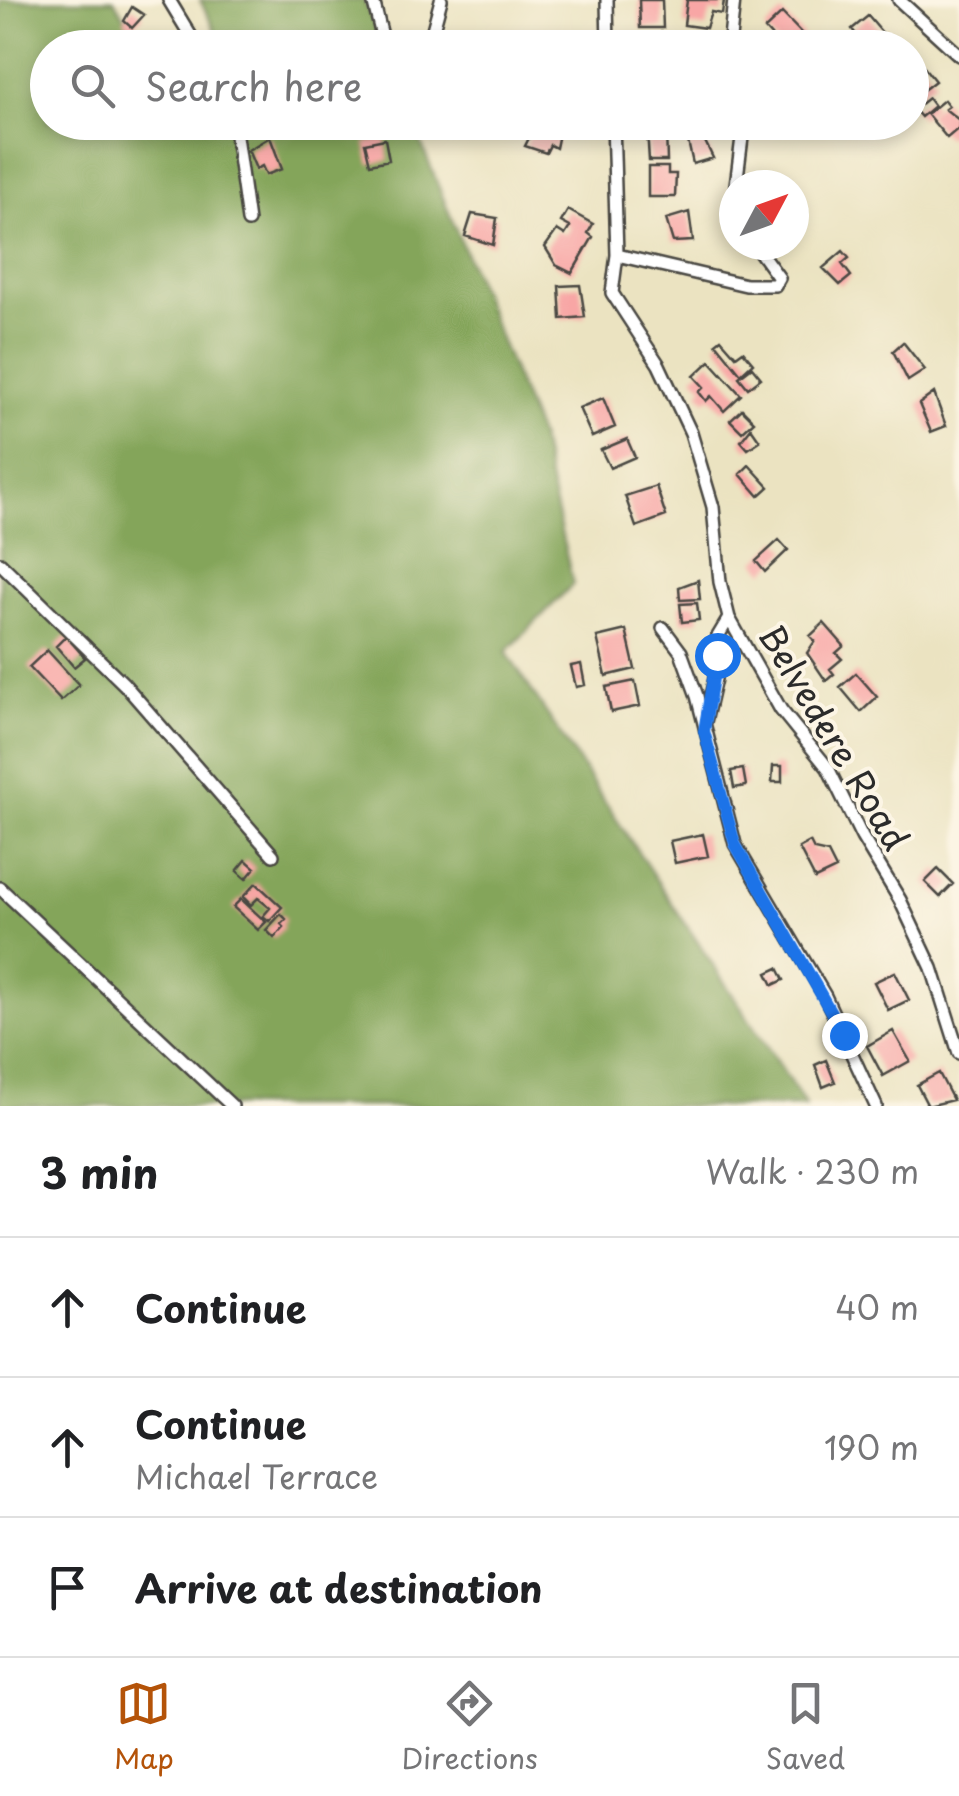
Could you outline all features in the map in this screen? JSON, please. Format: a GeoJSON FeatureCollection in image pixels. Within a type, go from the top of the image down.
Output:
{"type":"FeatureCollection","features":[{"type":"Feature","properties":{"kind":"street"},"geometry":{"type":"LineString","coordinates":[[168,0],[187,30]]}},
{"type":"Feature","properties":{"kind":"street"},"geometry":{"type":"LineString","coordinates":[[373,0],[381,30]]}},
{"type":"Feature","properties":{"kind":"street"},"geometry":{"type":"LineString","coordinates":[[433,30],[441,0]]}},
{"type":"Feature","properties":{"kind":"street"},"geometry":{"type":"LineString","coordinates":[[607,0],[608,30]]}},
{"type":"Feature","properties":{"kind":"street"},"geometry":{"type":"LineString","coordinates":[[731,30],[734,0]]}},
{"type":"Feature","properties":{"kind":"street"},"geometry":{"type":"LineString","coordinates":[[899,0],[959,55]]}},
{"type":"Feature","properties":{"kind":"street"},"geometry":{"type":"LineString","coordinates":[[237,140],[248,221]]}},
{"type":"Feature","properties":{"kind":"street","name":"Belvedere Road"},"geometry":{"type":"LineString","coordinates":[[614,140],[617,254],[612,293],[659,365],[691,433],[713,508],[720,582],[729,618],[781,710],[828,768],[862,837],[900,900],[932,968],[959,1053]]}},
{"type":"Feature","properties":{"kind":"street"},"geometry":{"type":"LineString","coordinates":[[738,170],[742,140]]}},
{"type":"Feature","properties":{"kind":"street"},"geometry":{"type":"LineString","coordinates":[[617,254],[746,285],[774,285],[779,278],[768,260]]}},
{"type":"Feature","properties":{"kind":"street"},"geometry":{"type":"LineString","coordinates":[[0,563],[124,684],[272,855]]}},
{"type":"Feature","properties":{"kind":"street"},"geometry":{"type":"LineString","coordinates":[[704,731],[717,638],[729,618]]}},
{"type":"Feature","properties":{"kind":"street"},"geometry":{"type":"LineString","coordinates":[[664,628],[681,652],[735,844],[824,996],[876,1106]]}},
{"type":"Feature","properties":{"kind":"street"},"geometry":{"type":"LineString","coordinates":[[0,888],[232,1106]]}},
{"type":"Feature","properties":{"kind":"green space"},"geometry":{"type":"Polygon","coordinates":[[[0,0],[114,0],[133,30],[30,30],[30,140],[420,140],[539,436],[573,584],[506,652],[806,1106],[0,1106],[0,0]]]}},
{"type":"Feature","properties":{"kind":"green space"},"geometry":{"type":"Polygon","coordinates":[[[200,0],[364,0],[376,30],[215,30],[200,0]]]}},
{"type":"Feature","properties":{"kind":"building"},"geometry":{"type":"Polygon","coordinates":[[[639,0],[662,0],[663,28],[640,28],[639,0]]]}},
{"type":"Feature","properties":{"kind":"building"},"geometry":{"type":"Polygon","coordinates":[[[687,0],[724,0],[722,14],[711,12],[706,28],[684,25],[687,0]]]}},
{"type":"Feature","properties":{"kind":"building"},"geometry":{"type":"Polygon","coordinates":[[[132,7],[144,15],[132,28],[124,21],[132,7]]]}},
{"type":"Feature","properties":{"kind":"building"},"geometry":{"type":"Polygon","coordinates":[[[782,13],[798,30],[766,30],[782,13]]]}},
{"type":"Feature","properties":{"kind":"building"},"geometry":{"type":"Polygon","coordinates":[[[868,16],[880,30],[853,30],[868,16]]]}},
{"type":"Feature","properties":{"kind":"building"},"geometry":{"type":"Polygon","coordinates":[[[944,100],[949,106],[945,109],[959,120],[959,128],[947,138],[929,112],[944,100]]]}},
{"type":"Feature","properties":{"kind":"building"},"geometry":{"type":"Polygon","coordinates":[[[271,140],[282,169],[266,175],[262,166],[256,169],[248,150],[271,140]]]}},
{"type":"Feature","properties":{"kind":"building"},"geometry":{"type":"Polygon","coordinates":[[[385,140],[389,160],[370,164],[365,143],[385,140]]]}},
{"type":"Feature","properties":{"kind":"building"},"geometry":{"type":"Polygon","coordinates":[[[528,140],[558,140],[556,148],[550,145],[546,153],[525,146],[528,140]]]}},
{"type":"Feature","properties":{"kind":"building"},"geometry":{"type":"Polygon","coordinates":[[[648,140],[666,140],[667,161],[649,161],[648,140]]]}},
{"type":"Feature","properties":{"kind":"building"},"geometry":{"type":"Polygon","coordinates":[[[688,140],[704,140],[713,158],[693,164],[688,140]]]}},
{"type":"Feature","properties":{"kind":"building"},"geometry":{"type":"Polygon","coordinates":[[[648,167],[668,167],[668,174],[676,174],[675,197],[648,197],[648,167]]]}},
{"type":"Feature","properties":{"kind":"building"},"geometry":{"type":"Polygon","coordinates":[[[568,210],[593,224],[588,233],[593,237],[572,273],[556,265],[545,247],[557,230],[565,235],[570,227],[561,222],[568,210]]]}},
{"type":"Feature","properties":{"kind":"building"},"geometry":{"type":"Polygon","coordinates":[[[689,212],[693,241],[673,242],[666,219],[689,212]]]}},
{"type":"Feature","properties":{"kind":"building"},"geometry":{"type":"Polygon","coordinates":[[[472,214],[497,218],[493,245],[465,236],[472,214]]]}},
{"type":"Feature","properties":{"kind":"building"},"geometry":{"type":"Polygon","coordinates":[[[843,251],[849,258],[842,264],[851,276],[840,285],[823,268],[843,251]]]}},
{"type":"Feature","properties":{"kind":"building"},"geometry":{"type":"Polygon","coordinates":[[[580,285],[585,317],[561,319],[559,286],[580,285]]]}},
{"type":"Feature","properties":{"kind":"building"},"geometry":{"type":"Polygon","coordinates":[[[721,339],[736,356],[743,351],[753,363],[741,374],[716,343],[721,339]]]}},
{"type":"Feature","properties":{"kind":"building"},"geometry":{"type":"Polygon","coordinates":[[[903,342],[925,370],[908,381],[893,351],[903,342]]]}},
{"type":"Feature","properties":{"kind":"building"},"geometry":{"type":"Polygon","coordinates":[[[710,361],[741,395],[724,411],[711,396],[706,401],[699,392],[704,387],[694,376],[710,361]]]}},
{"type":"Feature","properties":{"kind":"building"},"geometry":{"type":"Polygon","coordinates":[[[752,367],[761,378],[748,388],[739,377],[752,367]]]}},
{"type":"Feature","properties":{"kind":"building"},"geometry":{"type":"Polygon","coordinates":[[[934,393],[946,426],[931,432],[919,404],[934,393]]]}},
{"type":"Feature","properties":{"kind":"building"},"geometry":{"type":"Polygon","coordinates":[[[603,398],[615,427],[592,437],[579,408],[603,398]]]}},
{"type":"Feature","properties":{"kind":"building"},"geometry":{"type":"Polygon","coordinates":[[[742,409],[754,421],[742,432],[730,420],[742,409]]]}},
{"type":"Feature","properties":{"kind":"building"},"geometry":{"type":"Polygon","coordinates":[[[751,428],[760,441],[748,449],[741,441],[751,428]]]}},
{"type":"Feature","properties":{"kind":"building"},"geometry":{"type":"Polygon","coordinates":[[[627,439],[635,457],[610,468],[601,450],[627,439]]]}},
{"type":"Feature","properties":{"kind":"building"},"geometry":{"type":"Polygon","coordinates":[[[749,465],[769,487],[759,496],[740,474],[749,465]]]}},
{"type":"Feature","properties":{"kind":"building"},"geometry":{"type":"Polygon","coordinates":[[[656,486],[666,516],[636,527],[625,496],[656,486]]]}},
{"type":"Feature","properties":{"kind":"building"},"geometry":{"type":"Polygon","coordinates":[[[779,540],[788,550],[765,572],[756,561],[779,540]]]}},
{"type":"Feature","properties":{"kind":"building"},"geometry":{"type":"Polygon","coordinates":[[[698,580],[700,599],[680,600],[679,587],[698,580]]]}},
{"type":"Feature","properties":{"kind":"building"},"geometry":{"type":"Polygon","coordinates":[[[697,603],[699,620],[682,622],[680,604],[697,603]]]}},
{"type":"Feature","properties":{"kind":"building"},"geometry":{"type":"Polygon","coordinates":[[[824,623],[844,646],[836,653],[842,659],[830,669],[834,674],[826,681],[807,653],[815,641],[810,636],[824,623]]]}},
{"type":"Feature","properties":{"kind":"building"},"geometry":{"type":"Polygon","coordinates":[[[626,630],[635,669],[606,676],[597,637],[626,630]]]}},
{"type":"Feature","properties":{"kind":"building"},"geometry":{"type":"Polygon","coordinates":[[[66,636],[85,658],[74,667],[56,646],[66,636]]]}},
{"type":"Feature","properties":{"kind":"building"},"geometry":{"type":"Polygon","coordinates":[[[47,650],[79,685],[61,701],[29,667],[47,650]]]}},
{"type":"Feature","properties":{"kind":"building"},"geometry":{"type":"Polygon","coordinates":[[[581,664],[585,685],[576,687],[571,666],[581,664]]]}},
{"type":"Feature","properties":{"kind":"building"},"geometry":{"type":"Polygon","coordinates":[[[856,673],[877,697],[861,712],[840,687],[856,673]]]}},
{"type":"Feature","properties":{"kind":"building"},"geometry":{"type":"Polygon","coordinates":[[[635,681],[640,706],[611,712],[606,687],[635,681]]]}},
{"type":"Feature","properties":{"kind":"building"},"geometry":{"type":"Polygon","coordinates":[[[773,766],[782,766],[782,782],[772,782],[773,766]]]}},
{"type":"Feature","properties":{"kind":"building"},"geometry":{"type":"Polygon","coordinates":[[[743,769],[746,786],[734,788],[731,771],[743,769]]]}},
{"type":"Feature","properties":{"kind":"building"},"geometry":{"type":"Polygon","coordinates":[[[703,834],[708,856],[675,863],[670,841],[703,834]]]}},
{"type":"Feature","properties":{"kind":"building"},"geometry":{"type":"Polygon","coordinates":[[[810,842],[814,850],[828,853],[836,869],[815,879],[799,848],[810,842]]]}},
{"type":"Feature","properties":{"kind":"building"},"geometry":{"type":"Polygon","coordinates":[[[246,860],[255,868],[246,879],[237,871],[246,860]]]}},
{"type":"Feature","properties":{"kind":"building"},"geometry":{"type":"Polygon","coordinates":[[[938,869],[953,884],[940,897],[925,882],[938,869]]]}},
{"type":"Feature","properties":{"kind":"building"},"geometry":{"type":"Polygon","coordinates":[[[256,883],[282,907],[269,921],[263,916],[270,908],[258,898],[251,905],[243,897],[256,883]]]}},
{"type":"Feature","properties":{"kind":"building"},"geometry":{"type":"Polygon","coordinates":[[[241,899],[266,922],[258,930],[233,907],[241,899]]]}},
{"type":"Feature","properties":{"kind":"building"},"geometry":{"type":"Polygon","coordinates":[[[281,914],[286,919],[281,924],[284,927],[274,938],[266,930],[281,914]]]}},
{"type":"Feature","properties":{"kind":"building"},"geometry":{"type":"Polygon","coordinates":[[[778,968],[784,980],[773,985],[767,973],[778,968]]]}},
{"type":"Feature","properties":{"kind":"building"},"geometry":{"type":"Polygon","coordinates":[[[895,972],[909,1000],[888,1010],[874,982],[895,972]]]}},
{"type":"Feature","properties":{"kind":"building"},"geometry":{"type":"Polygon","coordinates":[[[893,1031],[910,1061],[883,1076],[867,1046],[893,1031]]]}},
{"type":"Feature","properties":{"kind":"building"},"geometry":{"type":"Polygon","coordinates":[[[826,1060],[835,1082],[823,1087],[815,1065],[826,1060]]]}},
{"type":"Feature","properties":{"kind":"building"},"geometry":{"type":"Polygon","coordinates":[[[939,1073],[953,1100],[928,1106],[917,1085],[939,1073]]]}},
{"type":"Feature","properties":{"kind":"route"},"geometry":{"type":"LineString","coordinates":[[717,655],[704,731],[735,844],[844,1035]]}}]}
